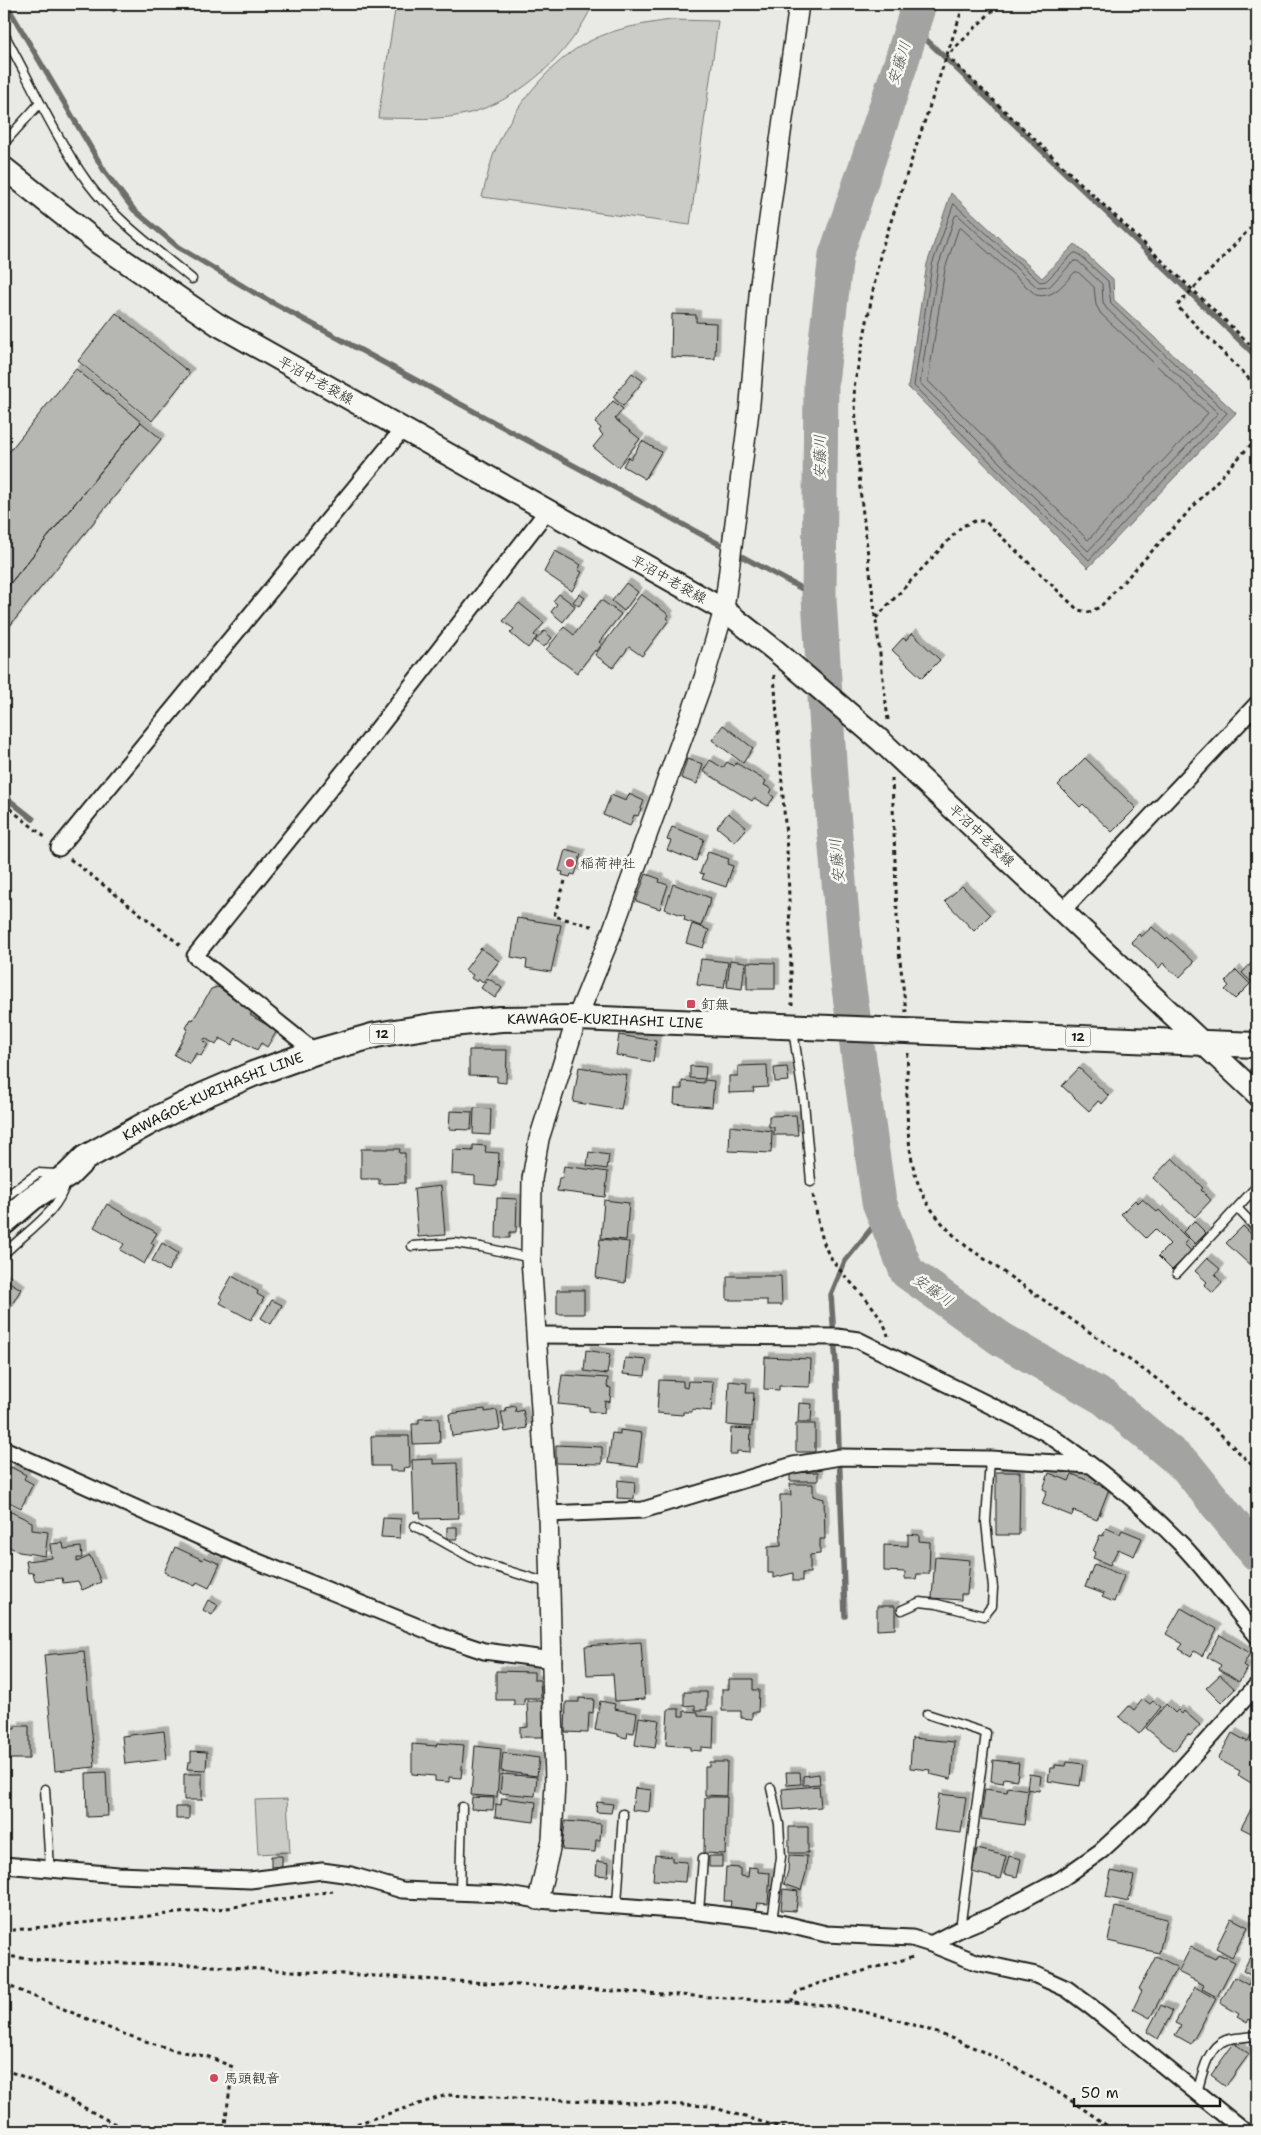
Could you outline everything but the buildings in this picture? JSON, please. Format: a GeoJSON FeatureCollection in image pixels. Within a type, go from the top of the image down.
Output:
{"type":"FeatureCollection","features":[{"type":"Feature","properties":{"kind":"main road","name":"平沼中老袋線"},"geometry":{"type":"LineString","coordinates":[[4,168],[97,242],[217,324],[724,610],[774,648],[886,746],[1257,1094]]}},
{"type":"Feature","properties":{"kind":"main road","name":"KAWAGOE-KURIHASHI LINE"},"geometry":{"type":"LineString","coordinates":[[4,1222],[32,1198],[68,1175],[85,1158],[204,1095],[253,1074],[315,1052],[376,1035],[432,1026],[501,1019],[577,1018],[1257,1045]]}},
{"type":"Feature","properties":{"kind":"street"},"geometry":{"type":"LineString","coordinates":[[538,1900],[552,1840],[555,1784],[548,1514],[531,1258],[532,1179],[539,1139],[577,1018],[612,932],[704,678],[724,610],[750,403],[760,284],[799,4]]}},
{"type":"Feature","properties":{"kind":"street"},"geometry":{"type":"LineString","coordinates":[[59,848],[404,429]]}},
{"type":"Feature","properties":{"kind":"street"},"geometry":{"type":"LineString","coordinates":[[315,1052],[195,956],[366,744],[547,511]]}},
{"type":"Feature","properties":{"kind":"street"},"geometry":{"type":"LineString","coordinates":[[1062,911],[1257,704]]}},
{"type":"Feature","properties":{"kind":"street"},"geometry":{"type":"LineString","coordinates":[[537,1335],[837,1337],[858,1340],[1046,1432],[1091,1465],[1136,1501],[1183,1546],[1257,1636]]}},
{"type":"Feature","properties":{"kind":"street"},"geometry":{"type":"LineString","coordinates":[[4,1450],[236,1553],[448,1639],[484,1651],[553,1660]]}},
{"type":"Feature","properties":{"kind":"street"},"geometry":{"type":"LineString","coordinates":[[548,1514],[642,1510],[793,1465],[840,1457],[990,1459],[1091,1465]]}},
{"type":"Feature","properties":{"kind":"street"},"geometry":{"type":"LineString","coordinates":[[931,1944],[994,1915],[1060,1880],[1101,1851],[1140,1815],[1257,1686]]}},
{"type":"Feature","properties":{"kind":"street"},"geometry":{"type":"LineString","coordinates":[[4,1864],[118,1875],[250,1880],[322,1872],[351,1875],[402,1890],[460,1891],[538,1900],[617,1904],[772,1921],[826,1934],[912,1938],[976,1962],[1036,1975],[1067,1989],[1244,2131]]}},
{"type":"Feature","properties":{"kind":"lane"},"geometry":{"type":"LineString","coordinates":[[4,34],[40,103],[88,182],[109,207],[192,278]]}},
{"type":"Feature","properties":{"kind":"lane"},"geometry":{"type":"LineString","coordinates":[[4,142],[40,103]]}},
{"type":"Feature","properties":{"kind":"lane"},"geometry":{"type":"LineString","coordinates":[[800,1026],[811,1182]]}},
{"type":"Feature","properties":{"kind":"lane"},"geometry":{"type":"LineString","coordinates":[[4,1198],[38,1173],[68,1175],[63,1195],[55,1206],[4,1254]]}},
{"type":"Feature","properties":{"kind":"lane"},"geometry":{"type":"LineString","coordinates":[[1176,1273],[1257,1186]]}},
{"type":"Feature","properties":{"kind":"lane"},"geometry":{"type":"LineString","coordinates":[[1236,1208],[1257,1229]]}},
{"type":"Feature","properties":{"kind":"lane"},"geometry":{"type":"LineString","coordinates":[[412,1246],[455,1244],[481,1246],[531,1258]]}},
{"type":"Feature","properties":{"kind":"lane"},"geometry":{"type":"LineString","coordinates":[[902,1610],[920,1602],[937,1604],[984,1616],[992,1606],[993,1588],[986,1522],[990,1459]]}},
{"type":"Feature","properties":{"kind":"lane"},"geometry":{"type":"LineString","coordinates":[[415,1526],[479,1562],[550,1584]]}},
{"type":"Feature","properties":{"kind":"lane"},"geometry":{"type":"LineString","coordinates":[[927,1714],[986,1733],[960,1929]]}},
{"type":"Feature","properties":{"kind":"lane"},"geometry":{"type":"LineString","coordinates":[[771,1788],[779,1824],[781,1857],[772,1921]]}},
{"type":"Feature","properties":{"kind":"lane"},"geometry":{"type":"LineString","coordinates":[[44,1789],[50,1868]]}},
{"type":"Feature","properties":{"kind":"lane"},"geometry":{"type":"LineString","coordinates":[[460,1891],[462,1807]]}},
{"type":"Feature","properties":{"kind":"lane"},"geometry":{"type":"LineString","coordinates":[[617,1904],[623,1814]]}},
{"type":"Feature","properties":{"kind":"lane"},"geometry":{"type":"LineString","coordinates":[[699,1912],[703,1858]]}},
{"type":"Feature","properties":{"kind":"lane"},"geometry":{"type":"LineString","coordinates":[[1197,2093],[1206,2065],[1217,2045],[1228,2039],[1257,2035]]}},
{"type":"Feature","properties":{"kind":"path"},"geometry":{"type":"LineString","coordinates":[[964,4],[881,251],[854,387],[860,489],[876,618],[886,746],[911,1151],[918,1183],[945,1228],[966,1246],[1164,1384],[1201,1415],[1257,1470]]}},
{"type":"Feature","properties":{"kind":"path"},"geometry":{"type":"LineString","coordinates":[[947,56],[999,4]]}},
{"type":"Feature","properties":{"kind":"path"},"geometry":{"type":"LineString","coordinates":[[947,56],[1257,351]]}},
{"type":"Feature","properties":{"kind":"path"},"geometry":{"type":"LineString","coordinates":[[1257,221],[1177,306],[1257,387]]}},
{"type":"Feature","properties":{"kind":"path"},"geometry":{"type":"LineString","coordinates":[[876,618],[962,526],[975,521],[985,521],[1078,610],[1089,612],[1100,607],[1257,438]]}},
{"type":"Feature","properties":{"kind":"path"},"geometry":{"type":"LineString","coordinates":[[774,648],[800,1026]]}},
{"type":"Feature","properties":{"kind":"path"},"geometry":{"type":"LineString","coordinates":[[4,804],[59,848],[73,862],[195,956]]}},
{"type":"Feature","properties":{"kind":"path"},"geometry":{"type":"LineString","coordinates":[[565,881],[554,916],[612,932]]}},
{"type":"Feature","properties":{"kind":"path"},"geometry":{"type":"LineString","coordinates":[[811,1182],[829,1256],[886,1326],[892,1357]]}},
{"type":"Feature","properties":{"kind":"path"},"geometry":{"type":"LineString","coordinates":[[4,1931],[227,1908],[342,1890]]}},
{"type":"Feature","properties":{"kind":"path"},"geometry":{"type":"LineString","coordinates":[[791,2002],[797,1992],[920,1955],[931,1944]]}},
{"type":"Feature","properties":{"kind":"path"},"geometry":{"type":"LineString","coordinates":[[4,1956],[50,1961],[198,1965],[791,2002],[883,2016],[972,2046],[1032,2076],[1072,2100],[1114,2131]]}},
{"type":"Feature","properties":{"kind":"path"},"geometry":{"type":"LineString","coordinates":[[4,1984],[121,2033],[172,2050],[210,2057],[233,2067],[224,2131]]}},
{"type":"Feature","properties":{"kind":"path"},"geometry":{"type":"LineString","coordinates":[[4,2070],[20,2074],[100,2118],[130,2131]]}},
{"type":"Feature","properties":{"kind":"path"},"geometry":{"type":"LineString","coordinates":[[334,2131],[447,2095],[708,2106],[793,2131]]}},
{"type":"Feature","properties":{"kind":"shaded area"},"geometry":{"type":"Polygon","coordinates":[[[396,4],[593,4],[572,40],[558,56],[543,72],[508,97],[489,106],[459,116],[378,118],[396,4]]]}},
{"type":"Feature","properties":{"kind":"shaded area"},"geometry":{"type":"Polygon","coordinates":[[[671,20],[718,21],[690,225],[482,197],[494,153],[501,137],[521,105],[546,74],[560,61],[590,41],[619,30],[671,20]]]}},
{"type":"Feature","properties":{"kind":"shaded area"},"geometry":{"type":"Polygon","coordinates":[[[287,1799],[290,1852],[258,1854],[255,1800],[287,1799]]]}},
{"type":"Feature","properties":{"kind":"water"},"geometry":{"type":"Polygon","coordinates":[[[951,193],[1042,278],[1075,244],[1113,279],[1114,300],[1236,413],[1088,568],[908,387],[927,264],[951,193]]]}},
{"type":"Feature","properties":{"kind":"waterway"},"geometry":{"type":"LineString","coordinates":[[6,4],[105,172],[134,210],[178,247],[253,292],[819,598]]}},
{"type":"Feature","properties":{"kind":"waterway","name":"安藤川"},"geometry":{"type":"LineString","coordinates":[[919,4],[836,255],[821,382],[819,598],[830,778],[847,974],[879,1202],[907,1272],[1001,1339],[1104,1398],[1187,1467],[1257,1554]]}},
{"type":"Feature","properties":{"kind":"waterway"},"geometry":{"type":"LineString","coordinates":[[911,25],[1257,357]]}},
{"type":"Feature","properties":{"kind":"waterway"},"geometry":{"type":"LineString","coordinates":[[4,796],[33,819]]}},
{"type":"Feature","properties":{"kind":"waterway"},"geometry":{"type":"LineString","coordinates":[[845,1616],[836,1364],[831,1295],[845,1261],[884,1213]]}},
{"type":"Feature","properties":{"kind":"place","name":"稲荷神社"},"geometry":{"type":"Point","coordinates":[570,863]}},
{"type":"Feature","properties":{"kind":"place","name":"釘無"},"geometry":{"type":"Point","coordinates":[691,1004]}},
{"type":"Feature","properties":{"kind":"place","name":"馬頭観音"},"geometry":{"type":"Point","coordinates":[214,2078]}}]}
